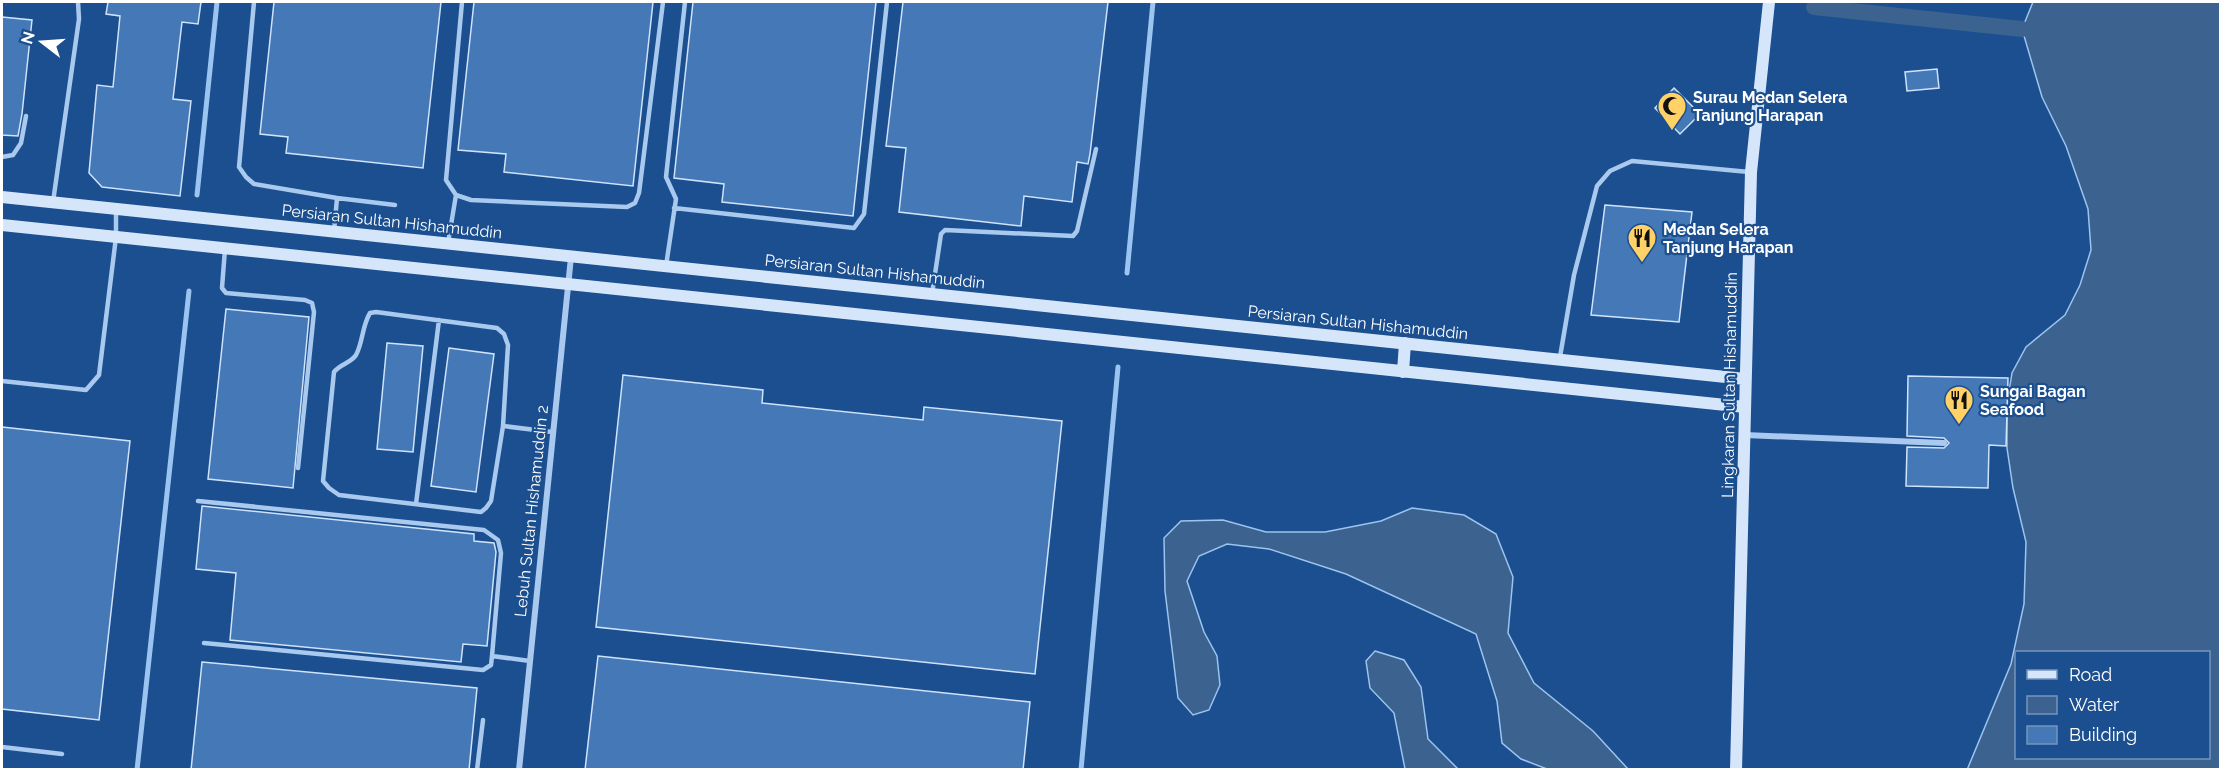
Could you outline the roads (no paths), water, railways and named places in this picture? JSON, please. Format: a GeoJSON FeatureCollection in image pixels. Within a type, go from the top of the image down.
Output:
{"type":"FeatureCollection","features":[{"type":"Feature","properties":{"kind":"street","name":"Lingkaran Sultan Hishamuddin"},"geometry":{"type":"LineString","coordinates":[[1736,770],[1751,172],[1768,2]]}},
{"type":"Feature","properties":{"kind":"street","name":"Persiaran Sultan Hishamuddin"},"geometry":{"type":"LineString","coordinates":[[2,197],[1745,379]]}},
{"type":"Feature","properties":{"kind":"street"},"geometry":{"type":"LineString","coordinates":[[2,225],[1745,407]]}},
{"type":"Feature","properties":{"kind":"street","name":"Lebuh Sultan Hishamuddin 2"},"geometry":{"type":"LineString","coordinates":[[519,770],[571,256]]}},
{"type":"Feature","properties":{"kind":"street"},"geometry":{"type":"LineString","coordinates":[[1403,372],[1405,343]]}},
{"type":"Feature","properties":{"kind":"street"},"geometry":{"type":"LineString","coordinates":[[1745,435],[1944,443]]}},
{"type":"Feature","properties":{"kind":"lane"},"geometry":{"type":"LineString","coordinates":[[53,202],[79,19],[78,2]]}},
{"type":"Feature","properties":{"kind":"lane"},"geometry":{"type":"LineString","coordinates":[[254,2],[239,167],[254,184],[395,205]]}},
{"type":"Feature","properties":{"kind":"lane"},"geometry":{"type":"LineString","coordinates":[[462,2],[446,180],[456,195],[471,200],[627,207],[635,203],[639,193],[663,2]]}},
{"type":"Feature","properties":{"kind":"lane"},"geometry":{"type":"LineString","coordinates":[[666,266],[676,199],[666,177],[685,2]]}},
{"type":"Feature","properties":{"kind":"lane"},"geometry":{"type":"LineString","coordinates":[[674,208],[854,228],[864,214],[887,2]]}},
{"type":"Feature","properties":{"kind":"lane"},"geometry":{"type":"LineString","coordinates":[[2,157],[13,155],[21,143],[26,116]]}},
{"type":"Feature","properties":{"kind":"lane"},"geometry":{"type":"LineString","coordinates":[[932,294],[941,234],[945,230],[1073,236],[1077,231],[1096,149]]}},
{"type":"Feature","properties":{"kind":"lane"},"geometry":{"type":"LineString","coordinates":[[1560,359],[1574,275],[1597,186],[1610,171],[1632,161],[1751,172]]}},
{"type":"Feature","properties":{"kind":"lane"},"geometry":{"type":"LineString","coordinates":[[448,243],[456,195]]}},
{"type":"Feature","properties":{"kind":"lane"},"geometry":{"type":"LineString","coordinates":[[334,232],[337,198]]}},
{"type":"Feature","properties":{"kind":"lane"},"geometry":{"type":"LineString","coordinates":[[2,381],[86,390],[99,375],[116,237],[116,209]]}},
{"type":"Feature","properties":{"kind":"lane"},"geometry":{"type":"LineString","coordinates":[[225,249],[222,288],[226,293],[305,300],[312,303],[314,312],[298,468]]}},
{"type":"Feature","properties":{"kind":"lane"},"geometry":{"type":"LineString","coordinates":[[376,312],[497,328],[504,334],[508,345],[502,426],[490,501],[480,512],[339,495],[323,481],[334,372],[338,366],[353,359],[357,353],[366,319],[370,314],[376,312]]}},
{"type":"Feature","properties":{"kind":"lane"},"geometry":{"type":"LineString","coordinates":[[416,504],[439,320]]}},
{"type":"Feature","properties":{"kind":"lane"},"geometry":{"type":"LineString","coordinates":[[502,426],[552,432]]}},
{"type":"Feature","properties":{"kind":"lane"},"geometry":{"type":"LineString","coordinates":[[198,501],[484,530],[498,540],[501,553],[491,665],[483,670],[204,643]]}},
{"type":"Feature","properties":{"kind":"lane"},"geometry":{"type":"LineString","coordinates":[[492,657],[530,661]]}},
{"type":"Feature","properties":{"kind":"lane"},"geometry":{"type":"LineString","coordinates":[[477,770],[483,720]]}},
{"type":"Feature","properties":{"kind":"lane"},"geometry":{"type":"LineString","coordinates":[[2,747],[62,754]]}},
{"type":"Feature","properties":{"kind":"water"},"geometry":{"type":"Polygon","coordinates":[[[2033,2],[2220,2],[2220,769],[1967,770],[2011,664],[2024,604],[2026,542],[2013,488],[2007,448],[2007,404],[2012,373],[2026,347],[2065,315],[2080,285],[2091,250],[2088,209],[2066,146],[2042,97],[2022,29],[2033,2]]]}},
{"type":"Feature","properties":{"kind":"water"},"geometry":{"type":"Polygon","coordinates":[[[1412,508],[1464,515],[1496,534],[1513,577],[1508,633],[1534,683],[1593,731],[1628,769],[1547,769],[1521,759],[1502,743],[1497,701],[1476,634],[1346,574],[1269,549],[1227,544],[1199,556],[1187,581],[1204,632],[1217,656],[1220,685],[1209,710],[1193,715],[1178,698],[1165,591],[1164,538],[1181,521],[1223,520],[1266,532],[1325,532],[1381,521],[1412,508]]]}},
{"type":"Feature","properties":{"kind":"water"},"geometry":{"type":"Polygon","coordinates":[[[1375,651],[1404,660],[1421,687],[1428,739],[1458,769],[1405,769],[1394,713],[1370,688],[1366,661],[1375,651]]]}},
{"type":"Feature","properties":{"kind":"waterway"},"geometry":{"type":"LineString","coordinates":[[197,195],[217,2]]}},
{"type":"Feature","properties":{"kind":"waterway"},"geometry":{"type":"LineString","coordinates":[[1127,273],[1153,2]]}},
{"type":"Feature","properties":{"kind":"waterway"},"geometry":{"type":"LineString","coordinates":[[1814,7],[2022,29]]}},
{"type":"Feature","properties":{"kind":"waterway"},"geometry":{"type":"LineString","coordinates":[[137,770],[189,291]]}},
{"type":"Feature","properties":{"kind":"waterway"},"geometry":{"type":"LineString","coordinates":[[1081,770],[1118,367]]}},
{"type":"Feature","properties":{"kind":"place","name":"Surau Medan Selera Tanjung Harapan"},"geometry":{"type":"Point","coordinates":[1672,132]}},
{"type":"Feature","properties":{"kind":"place","name":"Medan Selera Tanjung Harapan"},"geometry":{"type":"Point","coordinates":[1642,264]}},
{"type":"Feature","properties":{"kind":"place","name":"Sungai Bagan Seafood"},"geometry":{"type":"Point","coordinates":[1959,426]}}]}
